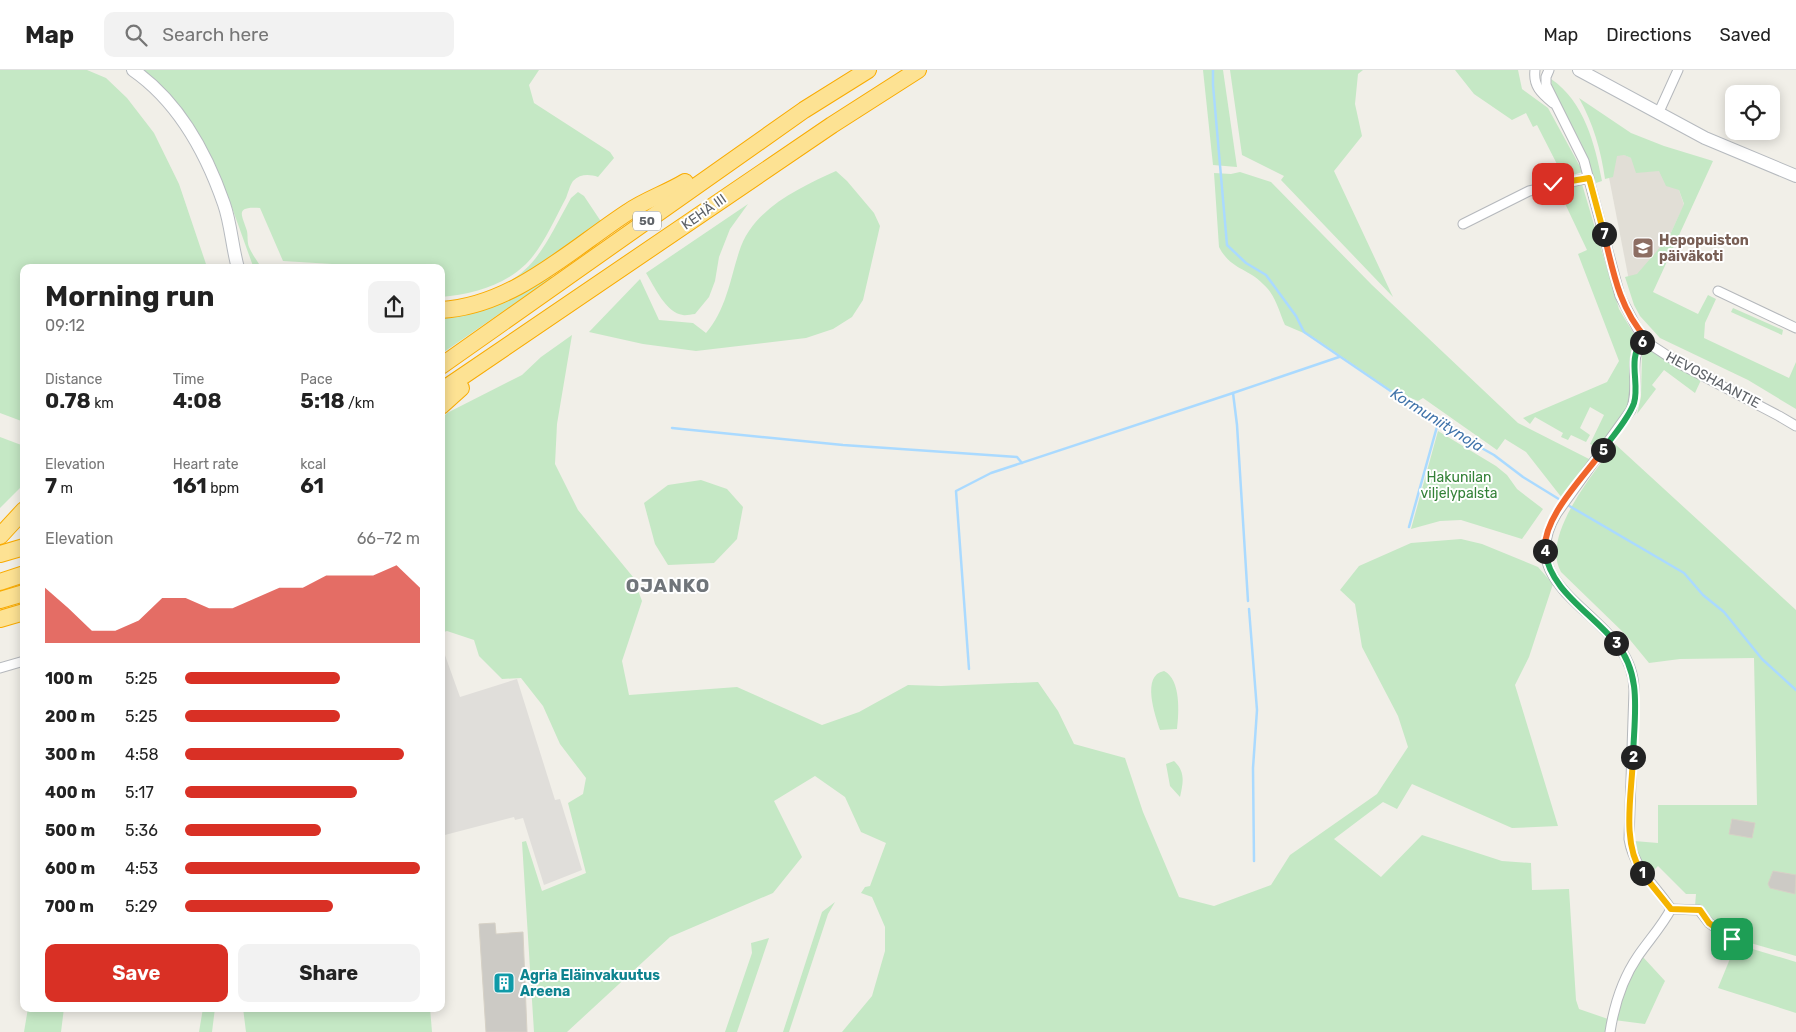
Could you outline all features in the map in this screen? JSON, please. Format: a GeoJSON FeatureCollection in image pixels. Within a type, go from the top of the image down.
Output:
{"type":"FeatureCollection","features":[{"type":"Feature","properties":{"kind":"highway","name":"KEHÄ III"},"geometry":{"type":"LineString","coordinates":[[445,363],[804,110],[868,70]]}},
{"type":"Feature","properties":{"kind":"highway","name":"KEHÄ III"},"geometry":{"type":"LineString","coordinates":[[445,388],[832,125],[918,70]]}},
{"type":"Feature","properties":{"kind":"highway"},"geometry":{"type":"LineString","coordinates":[[445,309],[476,304],[516,288],[630,210],[693,178],[757,133],[804,110]]}},
{"type":"Feature","properties":{"kind":"highway"},"geometry":{"type":"LineString","coordinates":[[445,356],[489,333]]}},
{"type":"Feature","properties":{"kind":"highway"},"geometry":{"type":"LineString","coordinates":[[445,402],[497,354]]}},
{"type":"Feature","properties":{"kind":"highway"},"geometry":{"type":"LineString","coordinates":[[0,536],[20,514]]}},
{"type":"Feature","properties":{"kind":"highway"},"geometry":{"type":"LineString","coordinates":[[0,554],[20,548]]}},
{"type":"Feature","properties":{"kind":"highway"},"geometry":{"type":"LineString","coordinates":[[0,582],[20,575]]}},
{"type":"Feature","properties":{"kind":"highway"},"geometry":{"type":"LineString","coordinates":[[0,600],[20,594]]}},
{"type":"Feature","properties":{"kind":"highway"},"geometry":{"type":"LineString","coordinates":[[0,619],[20,613]]}},
{"type":"Feature","properties":{"kind":"main road"},"geometry":{"type":"LineString","coordinates":[[133,70],[164,96],[188,127],[206,161],[224,205],[237,264]]}},
{"type":"Feature","properties":{"kind":"main road"},"geometry":{"type":"LineString","coordinates":[[1579,70],[1705,138],[1796,176]]}},
{"type":"Feature","properties":{"kind":"main road"},"geometry":{"type":"LineString","coordinates":[[1587,70],[1630,99]]}},
{"type":"Feature","properties":{"kind":"main road"},"geometry":{"type":"LineString","coordinates":[[232,238],[245,264]]}},
{"type":"Feature","properties":{"kind":"street","name":"HEVOSHAANTIE"},"geometry":{"type":"LineString","coordinates":[[1535,70],[1537,87],[1554,104]]}},
{"type":"Feature","properties":{"kind":"street","name":"HEVOSHAANTIE"},"geometry":{"type":"LineString","coordinates":[[1549,70],[1545,82],[1554,104],[1576,143],[1589,178],[1620,296],[1630,318],[1646,338],[1662,353],[1796,426]]}},
{"type":"Feature","properties":{"kind":"street"},"geometry":{"type":"LineString","coordinates":[[1658,114],[1678,70]]}},
{"type":"Feature","properties":{"kind":"street"},"geometry":{"type":"LineString","coordinates":[[1463,224],[1529,191],[1589,178]]}},
{"type":"Feature","properties":{"kind":"street"},"geometry":{"type":"LineString","coordinates":[[1718,292],[1796,328]]}},
{"type":"Feature","properties":{"kind":"street"},"geometry":{"type":"LineString","coordinates":[[1646,338],[1638,346],[1636,354],[1635,400],[1631,410],[1557,512],[1544,548],[1546,565],[1556,582],[1609,634],[1624,652],[1632,668],[1634,690],[1629,840],[1640,869],[1671,909]]}},
{"type":"Feature","properties":{"kind":"street"},"geometry":{"type":"LineString","coordinates":[[0,668],[20,662]]}},
{"type":"Feature","properties":{"kind":"street"},"geometry":{"type":"LineString","coordinates":[[1671,909],[1700,910],[1709,923],[1732,939]]}},
{"type":"Feature","properties":{"kind":"street"},"geometry":{"type":"LineString","coordinates":[[1610,1032],[1621,992],[1631,967],[1665,921],[1671,909]]}},
{"type":"Feature","properties":{"kind":"shaded area","name":"Hepopuiston päiväkoti"},"geometry":{"type":"Polygon","coordinates":[[[1618,152],[1675,178],[1684,205],[1643,292],[1632,296],[1605,157],[1618,152]]]}},
{"type":"Feature","properties":{"kind":"shaded area"},"geometry":{"type":"Polygon","coordinates":[[[445,655],[460,697],[517,679],[555,800],[560,799],[582,870],[544,885],[523,818],[515,820],[514,817],[445,835],[445,655]]]}},
{"type":"Feature","properties":{"kind":"green space"},"geometry":{"type":"Polygon","coordinates":[[[0,70],[87,70],[106,78],[127,98],[154,133],[179,184],[206,264],[20,264],[20,420],[0,413],[0,70]]]}},
{"type":"Feature","properties":{"kind":"green space"},"geometry":{"type":"Polygon","coordinates":[[[143,70],[539,70],[529,85],[534,103],[610,152],[614,158],[598,177],[585,175],[573,181],[538,250],[517,272],[487,288],[445,296],[445,264],[332,264],[283,261],[260,208],[246,208],[242,213],[249,247],[259,264],[252,264],[212,159],[199,135],[165,90],[143,70]]]}},
{"type":"Feature","properties":{"kind":"green space"},"geometry":{"type":"Polygon","coordinates":[[[1203,70],[1223,70],[1237,167],[1213,165],[1203,70]]]}},
{"type":"Feature","properties":{"kind":"green space"},"geometry":{"type":"Polygon","coordinates":[[[1230,70],[1363,70],[1358,74],[1355,104],[1362,136],[1334,171],[1393,297],[1281,180],[1284,176],[1242,155],[1230,70]]]}},
{"type":"Feature","properties":{"kind":"green space"},"geometry":{"type":"Polygon","coordinates":[[[1455,70],[1518,70],[1522,89],[1548,108],[1583,172],[1555,180],[1552,175],[1560,170],[1537,125],[1533,127],[1526,113],[1512,120],[1474,94],[1455,70]]]}},
{"type":"Feature","properties":{"kind":"green space"},"geometry":{"type":"Polygon","coordinates":[[[1551,79],[1572,99],[1580,111],[1596,153],[1602,181],[1596,183],[1581,143],[1552,88],[1551,79]]]}},
{"type":"Feature","properties":{"kind":"green space"},"geometry":{"type":"Polygon","coordinates":[[[1579,98],[1631,133],[1664,146],[1713,161],[1653,292],[1698,314],[1708,295],[1716,299],[1705,323],[1704,338],[1789,378],[1796,362],[1796,409],[1748,380],[1660,338],[1640,316],[1634,305],[1625,277],[1637,274],[1669,237],[1684,204],[1679,190],[1666,186],[1659,171],[1636,173],[1631,158],[1624,155],[1617,156],[1613,177],[1605,179],[1596,137],[1579,98]]]}},
{"type":"Feature","properties":{"kind":"green space"},"geometry":{"type":"Polygon","coordinates":[[[836,171],[874,213],[880,226],[863,300],[852,317],[833,329],[806,338],[696,351],[643,344],[589,332],[640,279],[659,320],[693,323],[706,333],[723,305],[739,252],[745,237],[754,224],[766,212],[792,193],[836,171]]]}},
{"type":"Feature","properties":{"kind":"green space"},"geometry":{"type":"Polygon","coordinates":[[[1240,172],[1271,182],[1372,285],[1518,423],[1591,460],[1562,498],[1526,452],[1505,439],[1497,450],[1423,398],[1418,401],[1397,392],[1395,393],[1313,337],[1285,325],[1276,303],[1267,288],[1257,279],[1234,265],[1219,247],[1214,173],[1231,174],[1240,172]]]}},
{"type":"Feature","properties":{"kind":"green space"},"geometry":{"type":"Polygon","coordinates":[[[1582,184],[1619,309],[1634,334],[1631,350],[1631,383],[1627,406],[1621,419],[1599,448],[1590,444],[1604,415],[1590,407],[1580,428],[1590,435],[1586,442],[1571,435],[1568,440],[1561,437],[1563,433],[1535,417],[1530,424],[1523,418],[1607,382],[1619,361],[1578,254],[1587,250],[1560,193],[1561,187],[1582,184]]]}},
{"type":"Feature","properties":{"kind":"green space"},"geometry":{"type":"Polygon","coordinates":[[[578,192],[584,196],[602,223],[534,271],[480,298],[459,300],[502,285],[530,265],[550,237],[571,198],[578,192]]]}},
{"type":"Feature","properties":{"kind":"green space"},"geometry":{"type":"Polygon","coordinates":[[[748,204],[730,229],[719,257],[715,281],[709,297],[695,314],[684,315],[671,309],[661,298],[646,273],[748,204]]]}},
{"type":"Feature","properties":{"kind":"green space"},"geometry":{"type":"Polygon","coordinates":[[[541,277],[553,277],[445,351],[445,313],[541,277]]]}},
{"type":"Feature","properties":{"kind":"green space"},"geometry":{"type":"Polygon","coordinates":[[[1733,308],[1783,330],[1782,335],[1731,312],[1733,308]]]}},
{"type":"Feature","properties":{"kind":"green space"},"geometry":{"type":"Polygon","coordinates":[[[572,335],[557,424],[555,464],[578,510],[633,577],[642,601],[622,661],[629,695],[737,687],[822,725],[859,712],[908,685],[941,686],[1038,682],[1058,711],[1074,744],[1125,758],[1143,812],[1179,897],[1214,906],[1271,885],[1290,855],[1377,794],[1408,747],[1398,716],[1362,647],[1355,604],[1340,590],[1359,566],[1411,543],[1461,539],[1482,544],[1538,567],[1553,584],[1529,657],[1515,685],[1558,826],[1512,828],[1412,784],[1397,809],[1383,802],[1334,839],[1381,877],[1422,835],[1502,861],[1531,863],[1532,890],[1569,889],[1576,1000],[1579,1009],[1608,1019],[1607,1032],[842,1032],[872,996],[885,951],[885,927],[872,897],[861,893],[865,887],[870,886],[886,843],[861,832],[845,797],[815,776],[774,801],[802,857],[773,893],[670,937],[567,1032],[534,1032],[522,842],[526,841],[542,891],[586,873],[568,803],[583,794],[586,778],[560,744],[543,706],[521,678],[502,679],[479,656],[474,640],[445,632],[445,415],[522,375],[541,357],[572,335]]]}},
{"type":"Feature","properties":{"kind":"green space"},"geometry":{"type":"Polygon","coordinates":[[[1650,348],[1701,380],[1695,393],[1664,370],[1652,385],[1656,389],[1637,414],[1641,397],[1642,355],[1650,348]]]}},
{"type":"Feature","properties":{"kind":"green space","name":"Hakunilan viljelypalsta"},"geometry":{"type":"Polygon","coordinates":[[[1438,431],[1496,466],[1507,475],[1517,489],[1543,509],[1522,539],[1461,520],[1440,521],[1411,529],[1438,431]]]}},
{"type":"Feature","properties":{"kind":"green space"},"geometry":{"type":"Polygon","coordinates":[[[0,437],[20,444],[20,488],[0,508],[0,437]]]}},
{"type":"Feature","properties":{"kind":"green space"},"geometry":{"type":"Polygon","coordinates":[[[1615,444],[1796,610],[1796,956],[1733,938],[1695,906],[1696,894],[1686,894],[1658,866],[1649,875],[1637,859],[1634,841],[1658,843],[1658,805],[1757,805],[1754,658],[1680,659],[1649,663],[1626,635],[1561,572],[1556,557],[1558,541],[1564,523],[1584,487],[1615,444]]]}},
{"type":"Feature","properties":{"kind":"green space"},"geometry":{"type":"Polygon","coordinates":[[[701,480],[727,489],[743,507],[737,539],[714,563],[668,565],[655,544],[644,503],[668,485],[701,480]]]}},
{"type":"Feature","properties":{"kind":"green space"},"geometry":{"type":"Polygon","coordinates":[[[1164,671],[1170,675],[1178,697],[1177,729],[1160,730],[1153,706],[1151,687],[1153,680],[1157,674],[1164,671]]]}},
{"type":"Feature","properties":{"kind":"green space"},"geometry":{"type":"Polygon","coordinates":[[[1174,761],[1182,774],[1183,782],[1180,797],[1170,786],[1166,764],[1174,761]]]}},
{"type":"Feature","properties":{"kind":"green space"},"geometry":{"type":"Polygon","coordinates":[[[835,902],[828,914],[789,1032],[783,1032],[822,912],[835,902]]]}},
{"type":"Feature","properties":{"kind":"green space"},"geometry":{"type":"Polygon","coordinates":[[[769,938],[737,1032],[725,1032],[752,953],[751,943],[769,938]]]}},
{"type":"Feature","properties":{"kind":"green space"},"geometry":{"type":"Polygon","coordinates":[[[1736,944],[1796,962],[1796,1013],[1718,988],[1736,944]]]}},
{"type":"Feature","properties":{"kind":"green space"},"geometry":{"type":"Polygon","coordinates":[[[1642,956],[1665,981],[1645,1024],[1614,1020],[1626,983],[1642,956]]]}},
{"type":"Feature","properties":{"kind":"green space"},"geometry":{"type":"Polygon","coordinates":[[[27,1012],[64,1012],[61,1032],[24,1032],[27,1012]]]}},
{"type":"Feature","properties":{"kind":"green space"},"geometry":{"type":"Polygon","coordinates":[[[202,1012],[214,1012],[212,1032],[199,1032],[202,1012]]]}},
{"type":"Feature","properties":{"kind":"green space"},"geometry":{"type":"Polygon","coordinates":[[[244,1012],[430,1012],[432,1032],[246,1032],[244,1012]]]}},
{"type":"Feature","properties":{"kind":"building"},"geometry":{"type":"Polygon","coordinates":[[[1732,819],[1755,823],[1752,838],[1729,834],[1732,819]]]}},
{"type":"Feature","properties":{"kind":"building"},"geometry":{"type":"Polygon","coordinates":[[[1773,871],[1796,875],[1795,894],[1770,888],[1768,884],[1773,871]]]}},
{"type":"Feature","properties":{"kind":"building","name":"Agria Eläinvakuutus Areena"},"geometry":{"type":"Polygon","coordinates":[[[495,923],[496,934],[523,932],[527,1032],[486,1032],[479,924],[495,923]]]}},
{"type":"Feature","properties":{"kind":"waterway","name":"Kormuniitynoja"},"geometry":{"type":"LineString","coordinates":[[1213,70],[1227,245],[1246,263],[1266,275],[1296,316],[1304,332],[1442,426],[1494,455],[1523,477],[1562,501]]}},
{"type":"Feature","properties":{"kind":"waterway"},"geometry":{"type":"LineString","coordinates":[[1248,601],[1237,425],[1233,393],[1339,357]]}},
{"type":"Feature","properties":{"kind":"waterway"},"geometry":{"type":"LineString","coordinates":[[969,669],[956,491],[991,473],[1233,393]]}},
{"type":"Feature","properties":{"kind":"waterway"},"geometry":{"type":"LineString","coordinates":[[1409,527],[1438,423]]}},
{"type":"Feature","properties":{"kind":"waterway"},"geometry":{"type":"LineString","coordinates":[[672,428],[843,445],[1017,457],[1022,463]]}},
{"type":"Feature","properties":{"kind":"waterway","name":"Kormuniitynoja"},"geometry":{"type":"LineString","coordinates":[[1566,504],[1684,573],[1703,595],[1724,612],[1762,659],[1796,690]]}},
{"type":"Feature","properties":{"kind":"waterway"},"geometry":{"type":"LineString","coordinates":[[1249,609],[1257,710],[1253,768],[1254,861]]}},
{"type":"Feature","properties":{"kind":"place","name":"Hepopuiston päiväkoti"},"geometry":{"type":"Point","coordinates":[1643,248]}},
{"type":"Feature","properties":{"kind":"place","name":"Agria Eläinvakuutus Areena"},"geometry":{"type":"Point","coordinates":[504,983]}},
{"type":"Feature","properties":{"kind":"district","name":"OJANKO"},"geometry":{"type":"Point","coordinates":[668,585]}},
{"type":"Feature","properties":{"kind":"route"},"geometry":{"type":"LineString","coordinates":[[1553,184],[1589,178],[1620,296],[1630,318],[1646,338],[1638,346],[1636,354],[1635,400],[1631,410],[1551,522],[1544,548],[1546,565],[1556,582],[1609,634],[1624,652],[1632,668],[1634,678],[1633,765],[1629,840],[1634,860],[1644,876],[1661,894],[1671,909],[1700,910],[1709,923],[1732,939]]}}]}
